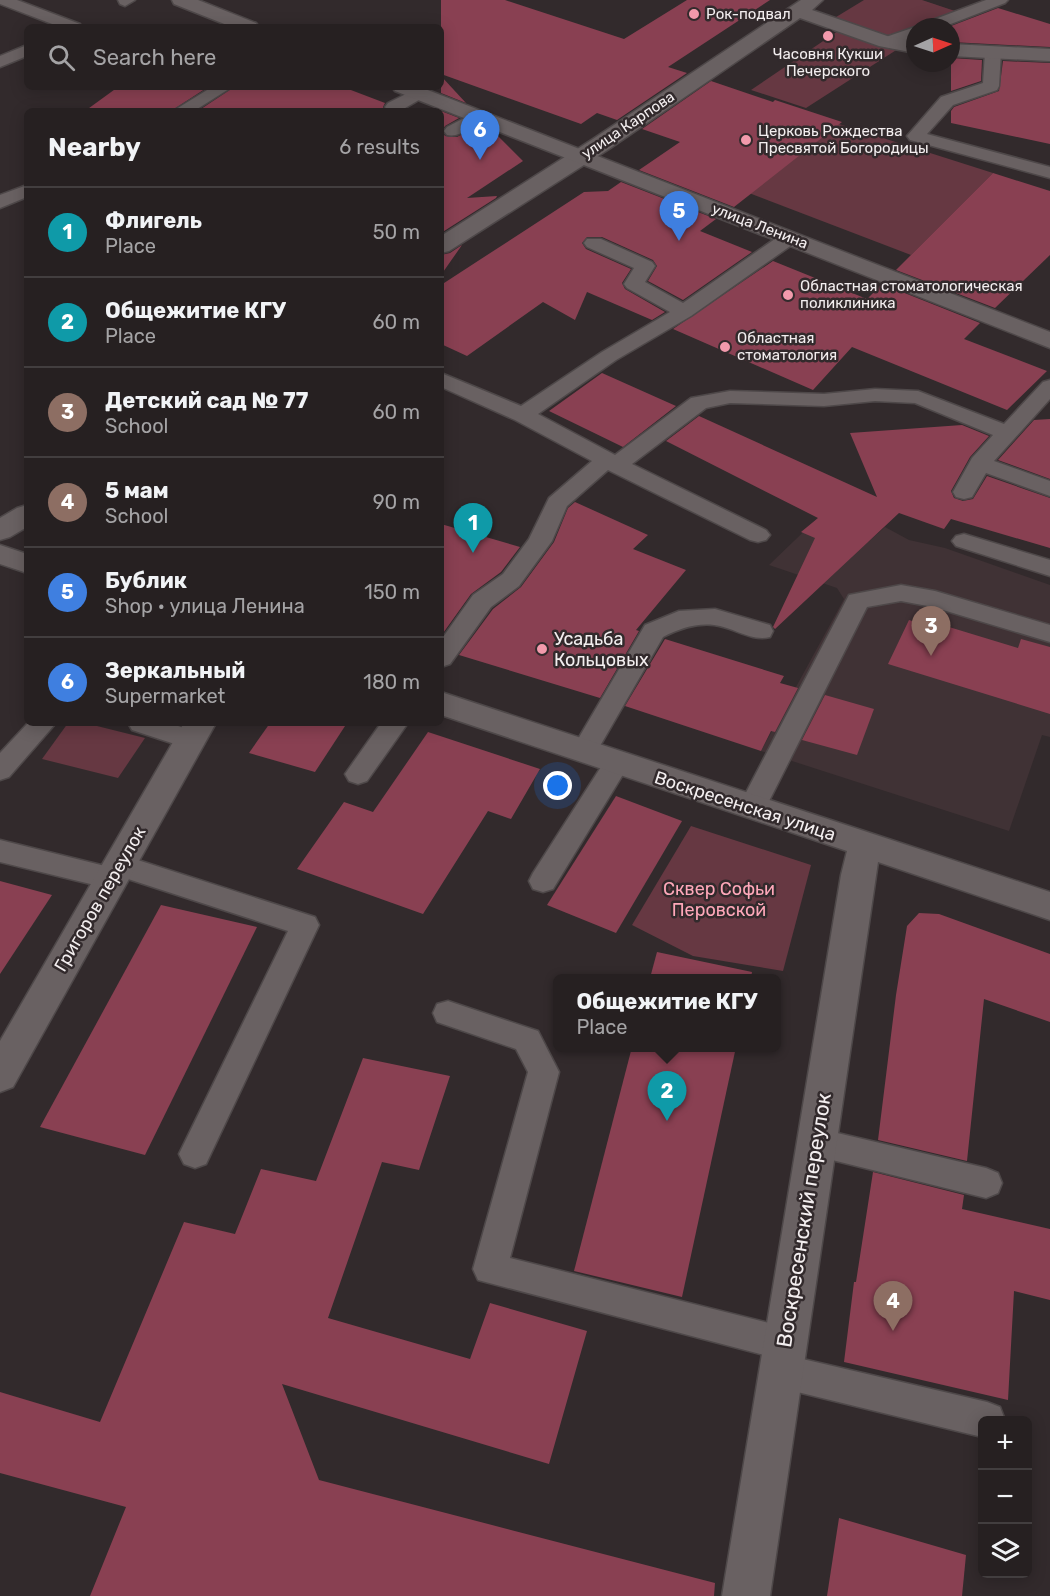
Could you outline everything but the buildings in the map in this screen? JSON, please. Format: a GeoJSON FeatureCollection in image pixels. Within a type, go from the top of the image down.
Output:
{"type":"FeatureCollection","features":[{"type":"Feature","properties":{"kind":"street"},"geometry":{"type":"LineString","coordinates":[[181,0],[241,24]]}},
{"type":"Feature","properties":{"kind":"street"},"geometry":{"type":"LineString","coordinates":[[805,6],[886,42],[906,45]]}},
{"type":"Feature","properties":{"kind":"street","name":"улица Карпова"},"geometry":{"type":"LineString","coordinates":[[444,244],[581,157],[805,6]]}},
{"type":"Feature","properties":{"kind":"street"},"geometry":{"type":"LineString","coordinates":[[960,50],[1050,55]]}},
{"type":"Feature","properties":{"kind":"street","name":"улица Ленина"},"geometry":{"type":"LineString","coordinates":[[405,96],[478,116],[1050,341]]}},
{"type":"Feature","properties":{"kind":"street"},"geometry":{"type":"LineString","coordinates":[[0,531],[24,515]]}},
{"type":"Feature","properties":{"kind":"street"},"geometry":{"type":"LineString","coordinates":[[0,554],[24,563]]}},
{"type":"Feature","properties":{"kind":"street","name":"Воскресенская улица"},"geometry":{"type":"LineString","coordinates":[[444,704],[1050,906]]}},
{"type":"Feature","properties":{"kind":"street","name":"Григоров переулок"},"geometry":{"type":"LineString","coordinates":[[0,1076],[195,732]]}},
{"type":"Feature","properties":{"kind":"street","name":"Воскресенский переулок"},"geometry":{"type":"LineString","coordinates":[[746,1596],[858,875],[865,846]]}},
{"type":"Feature","properties":{"kind":"lane"},"geometry":{"type":"LineString","coordinates":[[3,0],[72,24]]}},
{"type":"Feature","properties":{"kind":"lane"},"geometry":{"type":"LineString","coordinates":[[952,18],[1000,0]]}},
{"type":"Feature","properties":{"kind":"lane"},"geometry":{"type":"LineString","coordinates":[[886,42],[906,35]]}},
{"type":"Feature","properties":{"kind":"lane"},"geometry":{"type":"LineString","coordinates":[[0,62],[24,51]]}},
{"type":"Feature","properties":{"kind":"lane"},"geometry":{"type":"LineString","coordinates":[[993,52],[991,86],[947,101],[916,136],[1050,173]]}},
{"type":"Feature","properties":{"kind":"lane"},"geometry":{"type":"LineString","coordinates":[[187,108],[219,90]]}},
{"type":"Feature","properties":{"kind":"lane"},"geometry":{"type":"LineString","coordinates":[[453,131],[478,116]]}},
{"type":"Feature","properties":{"kind":"lane"},"geometry":{"type":"LineString","coordinates":[[0,202],[24,191]]}},
{"type":"Feature","properties":{"kind":"lane"},"geometry":{"type":"LineString","coordinates":[[0,212],[24,207]]}},
{"type":"Feature","properties":{"kind":"lane"},"geometry":{"type":"LineString","coordinates":[[522,415],[609,356],[684,312],[789,238]]}},
{"type":"Feature","properties":{"kind":"lane"},"geometry":{"type":"LineString","coordinates":[[594,243],[645,266],[634,284],[684,312]]}},
{"type":"Feature","properties":{"kind":"lane"},"geometry":{"type":"LineString","coordinates":[[444,380],[522,415],[758,535]]}},
{"type":"Feature","properties":{"kind":"lane"},"geometry":{"type":"LineString","coordinates":[[964,492],[980,463],[1050,386]]}},
{"type":"Feature","properties":{"kind":"lane"},"geometry":{"type":"LineString","coordinates":[[444,654],[482,601],[511,579],[540,541],[557,503],[611,462],[699,404],[730,397],[812,400],[875,395],[918,397],[1007,433]]}},
{"type":"Feature","properties":{"kind":"lane"},"geometry":{"type":"LineString","coordinates":[[980,463],[1050,489]]}},
{"type":"Feature","properties":{"kind":"lane"},"geometry":{"type":"LineString","coordinates":[[964,541],[1050,568]]}},
{"type":"Feature","properties":{"kind":"lane"},"geometry":{"type":"LineString","coordinates":[[752,808],[858,601],[901,593],[935,599],[1050,634]]}},
{"type":"Feature","properties":{"kind":"lane"},"geometry":{"type":"LineString","coordinates":[[584,751],[654,631],[679,619],[715,617],[761,631]]}},
{"type":"Feature","properties":{"kind":"lane"},"geometry":{"type":"LineString","coordinates":[[0,770],[40,726]]}},
{"type":"Feature","properties":{"kind":"lane"},"geometry":{"type":"LineString","coordinates":[[159,726],[195,732]]}},
{"type":"Feature","properties":{"kind":"lane"},"geometry":{"type":"LineString","coordinates":[[358,774],[393,726]]}},
{"type":"Feature","properties":{"kind":"lane"},"geometry":{"type":"LineString","coordinates":[[543,881],[617,763]]}},
{"type":"Feature","properties":{"kind":"lane"},"geometry":{"type":"LineString","coordinates":[[0,851],[115,872],[305,925],[195,1154]]}},
{"type":"Feature","properties":{"kind":"lane"},"geometry":{"type":"LineString","coordinates":[[448,1013],[527,1040],[544,1072],[490,1269],[978,1417]]}},
{"type":"Feature","properties":{"kind":"lane"},"geometry":{"type":"LineString","coordinates":[[816,1142],[986,1183]]}},
{"type":"Feature","properties":{"kind":"shaded area"},"geometry":{"type":"Polygon","coordinates":[[[818,518],[868,542],[885,527],[909,540],[945,548],[1050,585],[1050,737],[1042,735],[1009,831],[761,751],[844,599],[837,588],[769,565],[818,518]]]}},
{"type":"Feature","properties":{"kind":"green space"},"geometry":{"type":"Polygon","coordinates":[[[864,0],[922,0],[958,12],[948,18],[906,18],[906,44],[806,108],[751,90],[838,31],[823,25],[864,0]]]}},
{"type":"Feature","properties":{"kind":"green space"},"geometry":{"type":"Polygon","coordinates":[[[839,124],[993,173],[911,255],[736,188],[839,124]]]}},
{"type":"Feature","properties":{"kind":"green space"},"geometry":{"type":"Polygon","coordinates":[[[66,726],[97,726],[145,738],[118,778],[42,759],[66,726]]]}},
{"type":"Feature","properties":{"kind":"green space","name":"Сквер Софьи Перовской"},"geometry":{"type":"Polygon","coordinates":[[[691,826],[811,865],[783,971],[693,956],[632,925],[691,826]]]}},
{"type":"Feature","properties":{"kind":"place","name":"Рок-подвал"},"geometry":{"type":"Point","coordinates":[694,14]}},
{"type":"Feature","properties":{"kind":"place","name":"Часовня Кукши Печерского"},"geometry":{"type":"Point","coordinates":[828,36]}},
{"type":"Feature","properties":{"kind":"place","name":"Церковь Рождества Пресвятой Богородицы"},"geometry":{"type":"Point","coordinates":[746,140]}},
{"type":"Feature","properties":{"kind":"place","name":"Зеркальный"},"geometry":{"type":"Point","coordinates":[480,160]}},
{"type":"Feature","properties":{"kind":"place","name":"Бублик"},"geometry":{"type":"Point","coordinates":[679,241]}},
{"type":"Feature","properties":{"kind":"place","name":"Областная стоматологическая поликлиника"},"geometry":{"type":"Point","coordinates":[788,295]}},
{"type":"Feature","properties":{"kind":"place","name":"Областная стоматология"},"geometry":{"type":"Point","coordinates":[725,347]}},
{"type":"Feature","properties":{"kind":"place","name":"Флигель"},"geometry":{"type":"Point","coordinates":[473,553]}},
{"type":"Feature","properties":{"kind":"place","name":"Усадьба Кольцовых"},"geometry":{"type":"Point","coordinates":[542,649]}},
{"type":"Feature","properties":{"kind":"place","name":"Детский сад № 77"},"geometry":{"type":"Point","coordinates":[931,656]}},
{"type":"Feature","properties":{"kind":"place","name":"Общежитие КГУ"},"geometry":{"type":"Point","coordinates":[667,1121]}},
{"type":"Feature","properties":{"kind":"place","name":"5 мам"},"geometry":{"type":"Point","coordinates":[893,1331]}}]}
